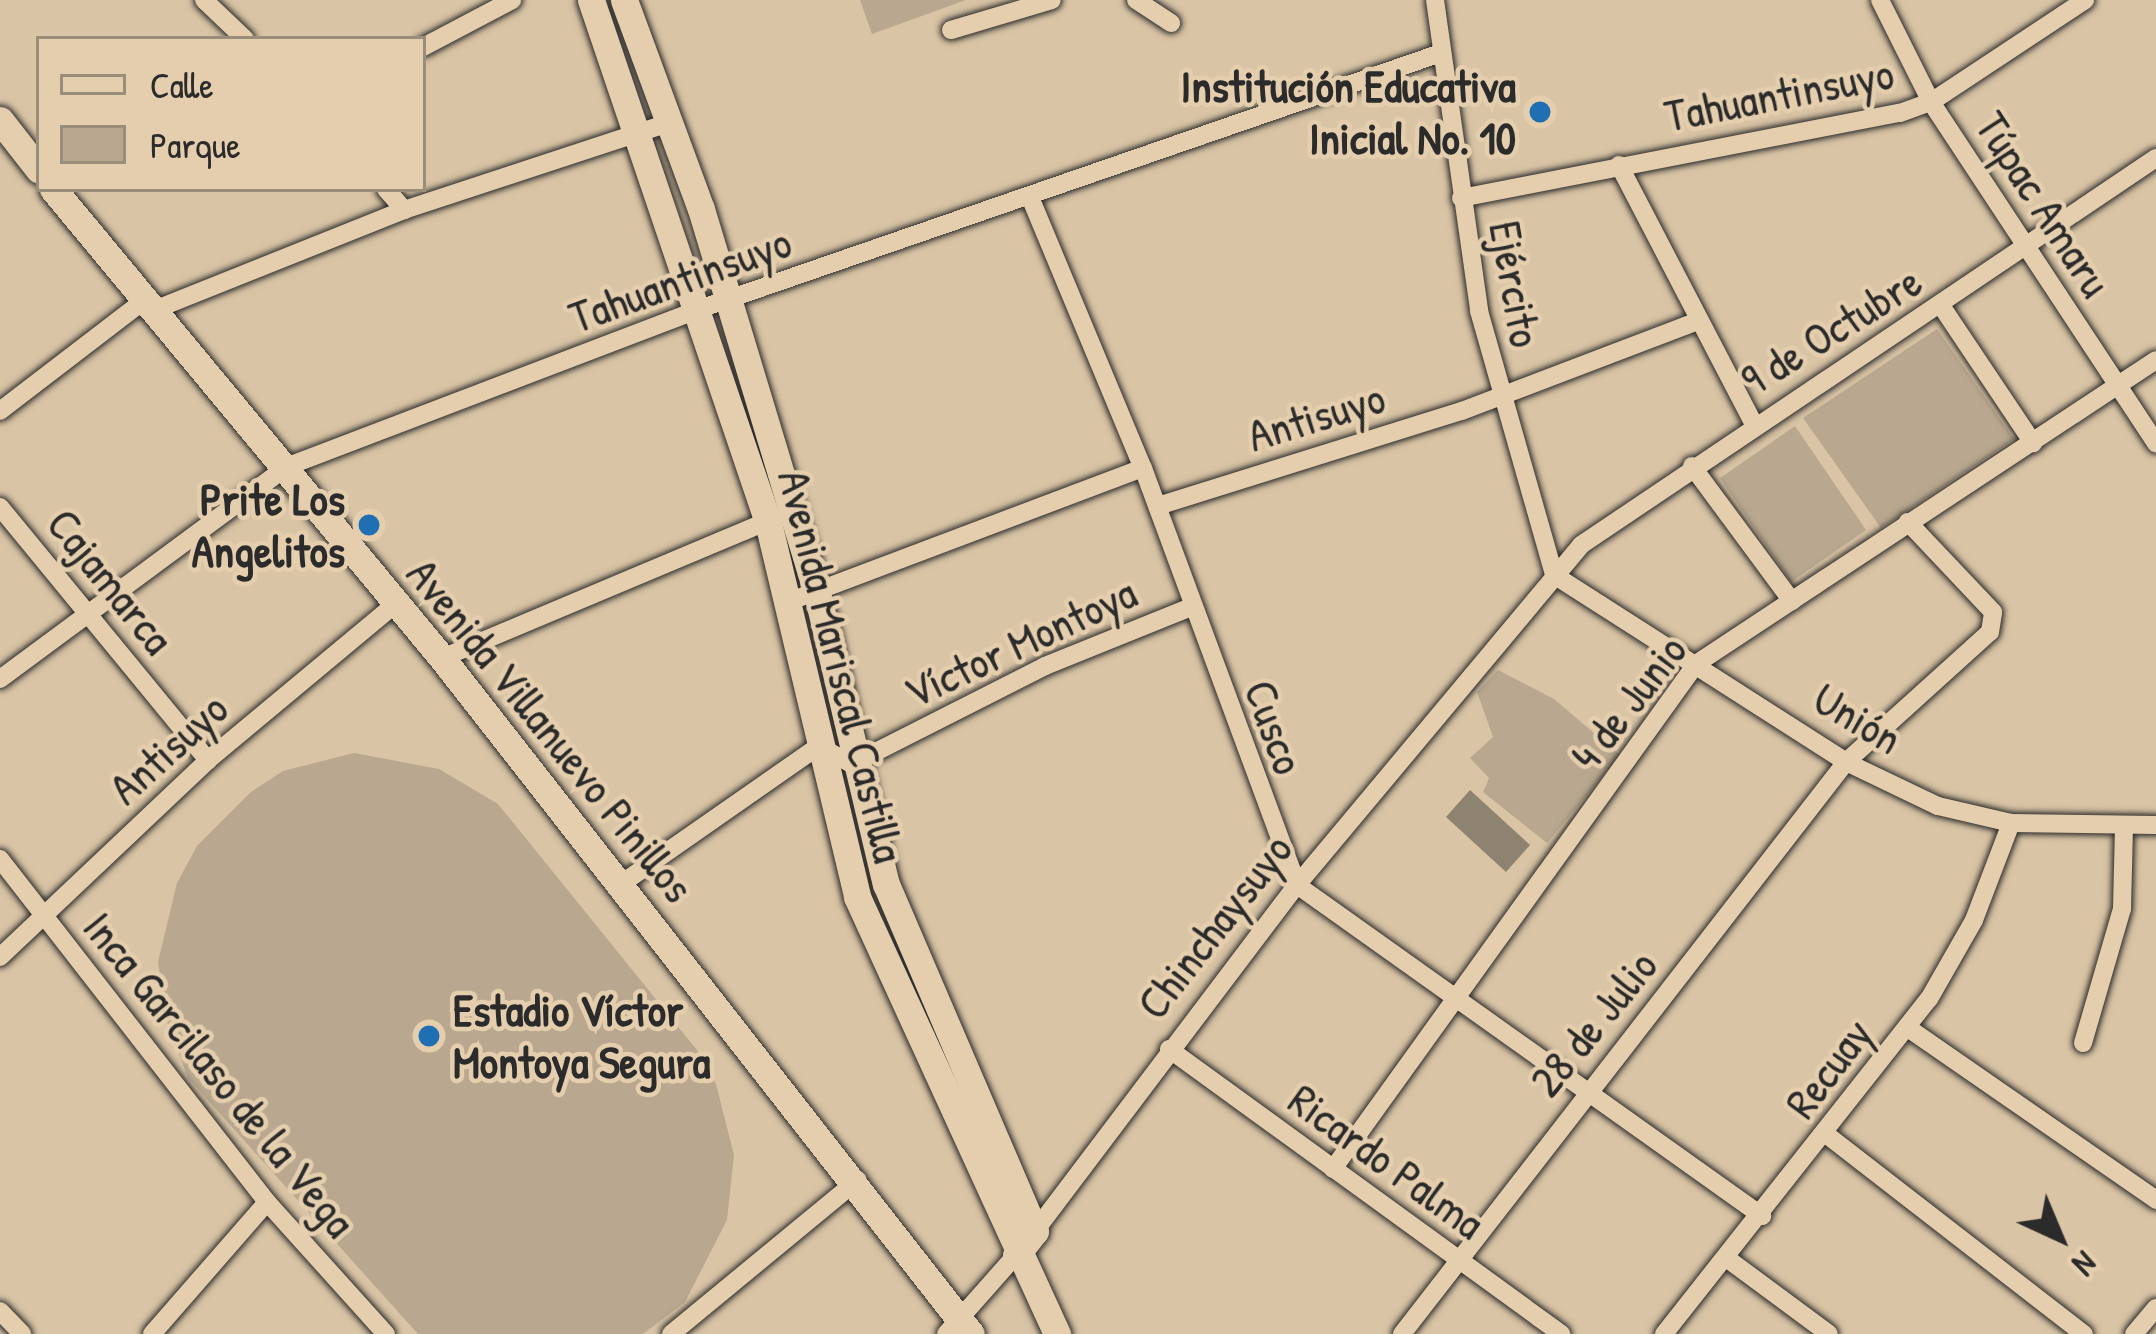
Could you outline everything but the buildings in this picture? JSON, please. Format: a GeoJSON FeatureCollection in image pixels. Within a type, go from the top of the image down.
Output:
{"type":"FeatureCollection","features":[{"type":"Feature","properties":{"kind":"street"},"geometry":{"type":"LineString","coordinates":[[204,0],[242,36]]}},
{"type":"Feature","properties":{"kind":"street"},"geometry":{"type":"LineString","coordinates":[[426,45],[512,0]]}},
{"type":"Feature","properties":{"kind":"street","name":"Avenida Mariscal Castilla"},"geometry":{"type":"LineString","coordinates":[[591,0],[698,310],[779,516],[817,593],[852,764],[886,884],[1034,1231]]}},
{"type":"Feature","properties":{"kind":"street","name":"Avenida Mariscal Castilla"},"geometry":{"type":"LineString","coordinates":[[624,0],[671,122],[727,302],[779,516],[788,602],[819,746],[864,916],[1016,1255],[1057,1334]]}},
{"type":"Feature","properties":{"kind":"street"},"geometry":{"type":"LineString","coordinates":[[951,30],[1052,0]]}},
{"type":"Feature","properties":{"kind":"street"},"geometry":{"type":"LineString","coordinates":[[1136,0],[1171,23]]}},
{"type":"Feature","properties":{"kind":"street","name":"Ejército"},"geometry":{"type":"LineString","coordinates":[[1435,0],[1438,54],[1498,398],[1554,574]]}},
{"type":"Feature","properties":{"kind":"street","name":"Túpac Amaru"},"geometry":{"type":"LineString","coordinates":[[1880,0],[1931,102],[2156,443]]}},
{"type":"Feature","properties":{"kind":"street","name":"Tahuantinsuyo"},"geometry":{"type":"LineString","coordinates":[[1461,198],[1884,118],[1931,102],[2085,0]]}},
{"type":"Feature","properties":{"kind":"street","name":"Tahuantinsuyo"},"geometry":{"type":"LineString","coordinates":[[0,679],[286,467],[698,310],[1438,54]]}},
{"type":"Feature","properties":{"kind":"street"},"geometry":{"type":"LineString","coordinates":[[0,120],[36,166]]}},
{"type":"Feature","properties":{"kind":"street"},"geometry":{"type":"LineString","coordinates":[[0,411],[145,308],[404,210],[671,122]]}},
{"type":"Feature","properties":{"kind":"street","name":"9 de Octubre"},"geometry":{"type":"LineString","coordinates":[[1554,574],[1601,529],[1692,466],[1942,308],[2156,158]]}},
{"type":"Feature","properties":{"kind":"street"},"geometry":{"type":"LineString","coordinates":[[1619,165],[1754,424]]}},
{"type":"Feature","properties":{"kind":"street","name":"Avenida Villanuevo Pinillos"},"geometry":{"type":"LineString","coordinates":[[55,192],[145,308],[286,467],[442,658],[858,1180],[960,1330]]}},
{"type":"Feature","properties":{"kind":"street"},"geometry":{"type":"LineString","coordinates":[[389,192],[404,210]]}},
{"type":"Feature","properties":{"kind":"street","name":"Cusco"},"geometry":{"type":"LineString","coordinates":[[1030,197],[1158,506],[1191,608],[1298,885]]}},
{"type":"Feature","properties":{"kind":"street"},"geometry":{"type":"LineString","coordinates":[[1942,308],[2033,443]]}},
{"type":"Feature","properties":{"kind":"street","name":"Antisuyo"},"geometry":{"type":"LineString","coordinates":[[1158,506],[1498,398],[1698,321]]}},
{"type":"Feature","properties":{"kind":"street","name":"4 de Junio"},"geometry":{"type":"LineString","coordinates":[[1333,1169],[1450,1000],[1696,664],[2156,360]]}},
{"type":"Feature","properties":{"kind":"street"},"geometry":{"type":"LineString","coordinates":[[1692,466],[1792,601]]}},
{"type":"Feature","properties":{"kind":"street"},"geometry":{"type":"LineString","coordinates":[[788,602],[1143,468]]}},
{"type":"Feature","properties":{"kind":"street","name":"Cajamarca"},"geometry":{"type":"LineString","coordinates":[[0,507],[208,760]]}},
{"type":"Feature","properties":{"kind":"street"},"geometry":{"type":"LineString","coordinates":[[442,658],[779,516]]}},
{"type":"Feature","properties":{"kind":"street","name":"28 de Julio"},"geometry":{"type":"LineString","coordinates":[[1402,1334],[1456,1257],[1846,762],[1985,638],[1993,612],[1908,521]]}},
{"type":"Feature","properties":{"kind":"street","name":"Unión"},"geometry":{"type":"LineString","coordinates":[[1554,574],[1846,762],[1938,806],[2011,823],[2156,825]]}},
{"type":"Feature","properties":{"kind":"street","name":"Chinchaysuyo"},"geometry":{"type":"LineString","coordinates":[[960,1330],[1169,1049],[1554,574]]}},
{"type":"Feature","properties":{"kind":"street","name":"Antisuyo"},"geometry":{"type":"LineString","coordinates":[[0,958],[208,760],[395,604]]}},
{"type":"Feature","properties":{"kind":"street","name":"Víctor Montoya"},"geometry":{"type":"LineString","coordinates":[[852,764],[1045,666],[1191,608]]}},
{"type":"Feature","properties":{"kind":"street"},"geometry":{"type":"LineString","coordinates":[[621,884],[819,746],[852,764]]}},
{"type":"Feature","properties":{"kind":"street","name":"Recuay"},"geometry":{"type":"LineString","coordinates":[[1664,1334],[1729,1260],[1908,1028],[1974,920],[2011,823]]}},
{"type":"Feature","properties":{"kind":"street"},"geometry":{"type":"LineString","coordinates":[[2084,1043],[2122,909],[2124,826]]}},
{"type":"Feature","properties":{"kind":"street","name":"Inca Garcilaso de la Vega"},"geometry":{"type":"LineString","coordinates":[[0,859],[267,1202],[386,1334]]}},
{"type":"Feature","properties":{"kind":"street"},"geometry":{"type":"LineString","coordinates":[[1298,885],[1450,1000],[1589,1091],[1762,1216]]}},
{"type":"Feature","properties":{"kind":"street"},"geometry":{"type":"LineString","coordinates":[[1908,1028],[2156,1201]]}},
{"type":"Feature","properties":{"kind":"street","name":"Ricardo Palma"},"geometry":{"type":"LineString","coordinates":[[1169,1049],[1561,1334]]}},
{"type":"Feature","properties":{"kind":"street"},"geometry":{"type":"LineString","coordinates":[[1827,1136],[2084,1334]]}},
{"type":"Feature","properties":{"kind":"street"},"geometry":{"type":"LineString","coordinates":[[680,1331],[858,1180]]}},
{"type":"Feature","properties":{"kind":"street"},"geometry":{"type":"LineString","coordinates":[[152,1334],[267,1202]]}},
{"type":"Feature","properties":{"kind":"street"},"geometry":{"type":"LineString","coordinates":[[1729,1260],[1829,1334]]}},
{"type":"Feature","properties":{"kind":"street"},"geometry":{"type":"LineString","coordinates":[[2134,1334],[2156,1308]]}},
{"type":"Feature","properties":{"kind":"street"},"geometry":{"type":"LineString","coordinates":[[0,1311],[22,1334]]}},
{"type":"Feature","properties":{"kind":"green space"},"geometry":{"type":"Polygon","coordinates":[[[860,0],[966,0],[872,34],[860,0]]]}},
{"type":"Feature","properties":{"kind":"green space"},"geometry":{"type":"Polygon","coordinates":[[[1937,329],[2014,439],[1881,528],[1803,418],[1937,329]]]}},
{"type":"Feature","properties":{"kind":"green space"},"geometry":{"type":"Polygon","coordinates":[[[1795,426],[1866,530],[1791,582],[1720,478],[1795,426]]]}},
{"type":"Feature","properties":{"kind":"green space"},"geometry":{"type":"Polygon","coordinates":[[[1498,670],[1554,699],[1620,755],[1547,843],[1483,792],[1489,778],[1470,758],[1493,737],[1477,692],[1498,670]]]}},
{"type":"Feature","properties":{"kind":"green space","name":"Estadio Víctor Montoya Segura"},"geometry":{"type":"Polygon","coordinates":[[[354,753],[439,769],[498,804],[697,1050],[716,1084],[734,1155],[727,1220],[685,1302],[643,1334],[418,1334],[188,1078],[167,1022],[158,962],[177,883],[197,846],[251,792],[283,771],[354,753]]]}},
{"type":"Feature","properties":{"kind":"shaded area"},"geometry":{"type":"Polygon","coordinates":[[[1470,790],[1530,845],[1506,872],[1446,817],[1470,790]]]}},
{"type":"Feature","properties":{"kind":"place","name":"Institución Educativa Inicial No. 10"},"geometry":{"type":"Point","coordinates":[1540,112]}},
{"type":"Feature","properties":{"kind":"place","name":"Prite Los Angelitos"},"geometry":{"type":"Point","coordinates":[369,525]}},
{"type":"Feature","properties":{"kind":"place","name":"Estadio Víctor Montoya Segura"},"geometry":{"type":"Point","coordinates":[429,1036]}}]}
